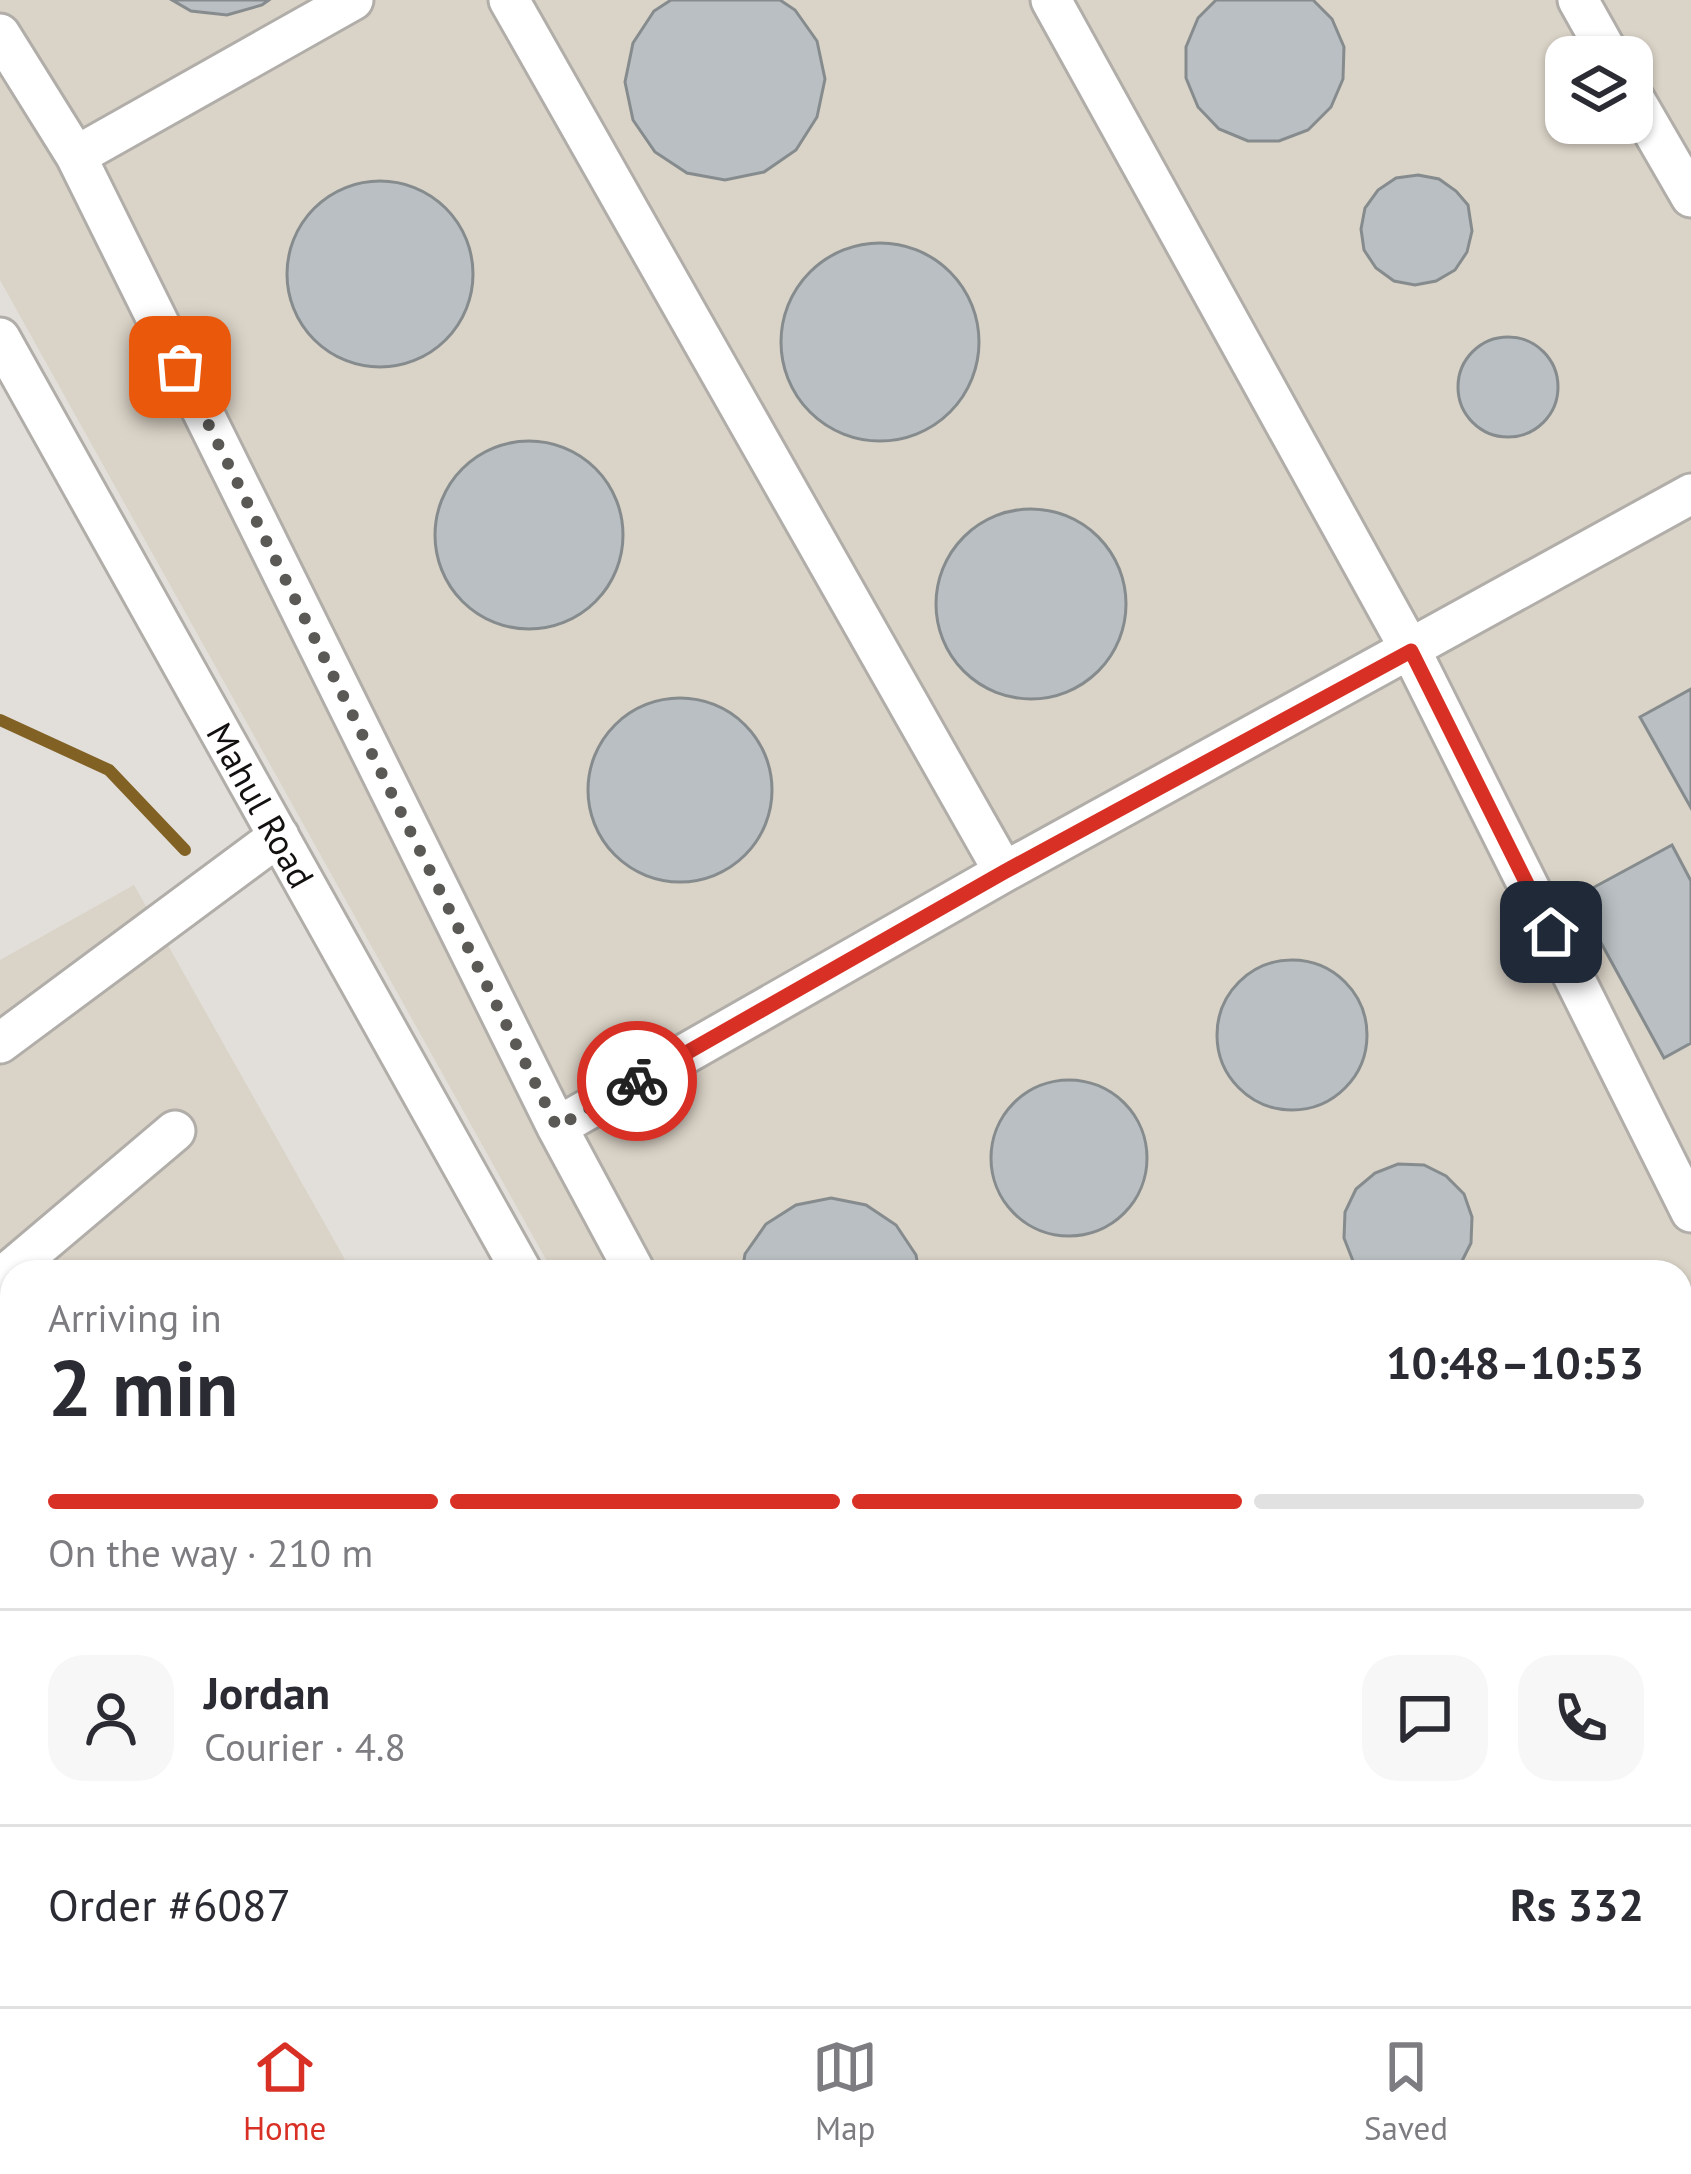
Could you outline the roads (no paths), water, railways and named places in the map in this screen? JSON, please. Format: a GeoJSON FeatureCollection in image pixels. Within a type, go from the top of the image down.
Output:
{"type":"FeatureCollection","features":[{"type":"Feature","properties":{"kind":"street"},"geometry":{"type":"LineString","coordinates":[[76,156],[353,0]]}},
{"type":"Feature","properties":{"kind":"street"},"geometry":{"type":"LineString","coordinates":[[509,0],[1004,872]]}},
{"type":"Feature","properties":{"kind":"street"},"geometry":{"type":"LineString","coordinates":[[1051,0],[1411,651],[1691,1212]]}},
{"type":"Feature","properties":{"kind":"street"},"geometry":{"type":"LineString","coordinates":[[1577,0],[1598,36]]}},
{"type":"Feature","properties":{"kind":"street"},"geometry":{"type":"LineString","coordinates":[[0,34],[76,156],[557,1127],[629,1260]]}},
{"type":"Feature","properties":{"kind":"street"},"geometry":{"type":"LineString","coordinates":[[1653,131],[1691,197]]}},
{"type":"Feature","properties":{"kind":"street","name":"Mahul Road"},"geometry":{"type":"LineString","coordinates":[[0,338],[515,1260]]}},
{"type":"Feature","properties":{"kind":"street"},"geometry":{"type":"LineString","coordinates":[[557,1127],[1004,872],[1691,494]]}},
{"type":"Feature","properties":{"kind":"street"},"geometry":{"type":"LineString","coordinates":[[0,1043],[279,836]]}},
{"type":"Feature","properties":{"kind":"street"},"geometry":{"type":"LineString","coordinates":[[22,1260],[175,1131]]}},
{"type":"Feature","properties":{"kind":"waterway"},"geometry":{"type":"LineString","coordinates":[[0,720],[109,770],[185,850]]}}]}
